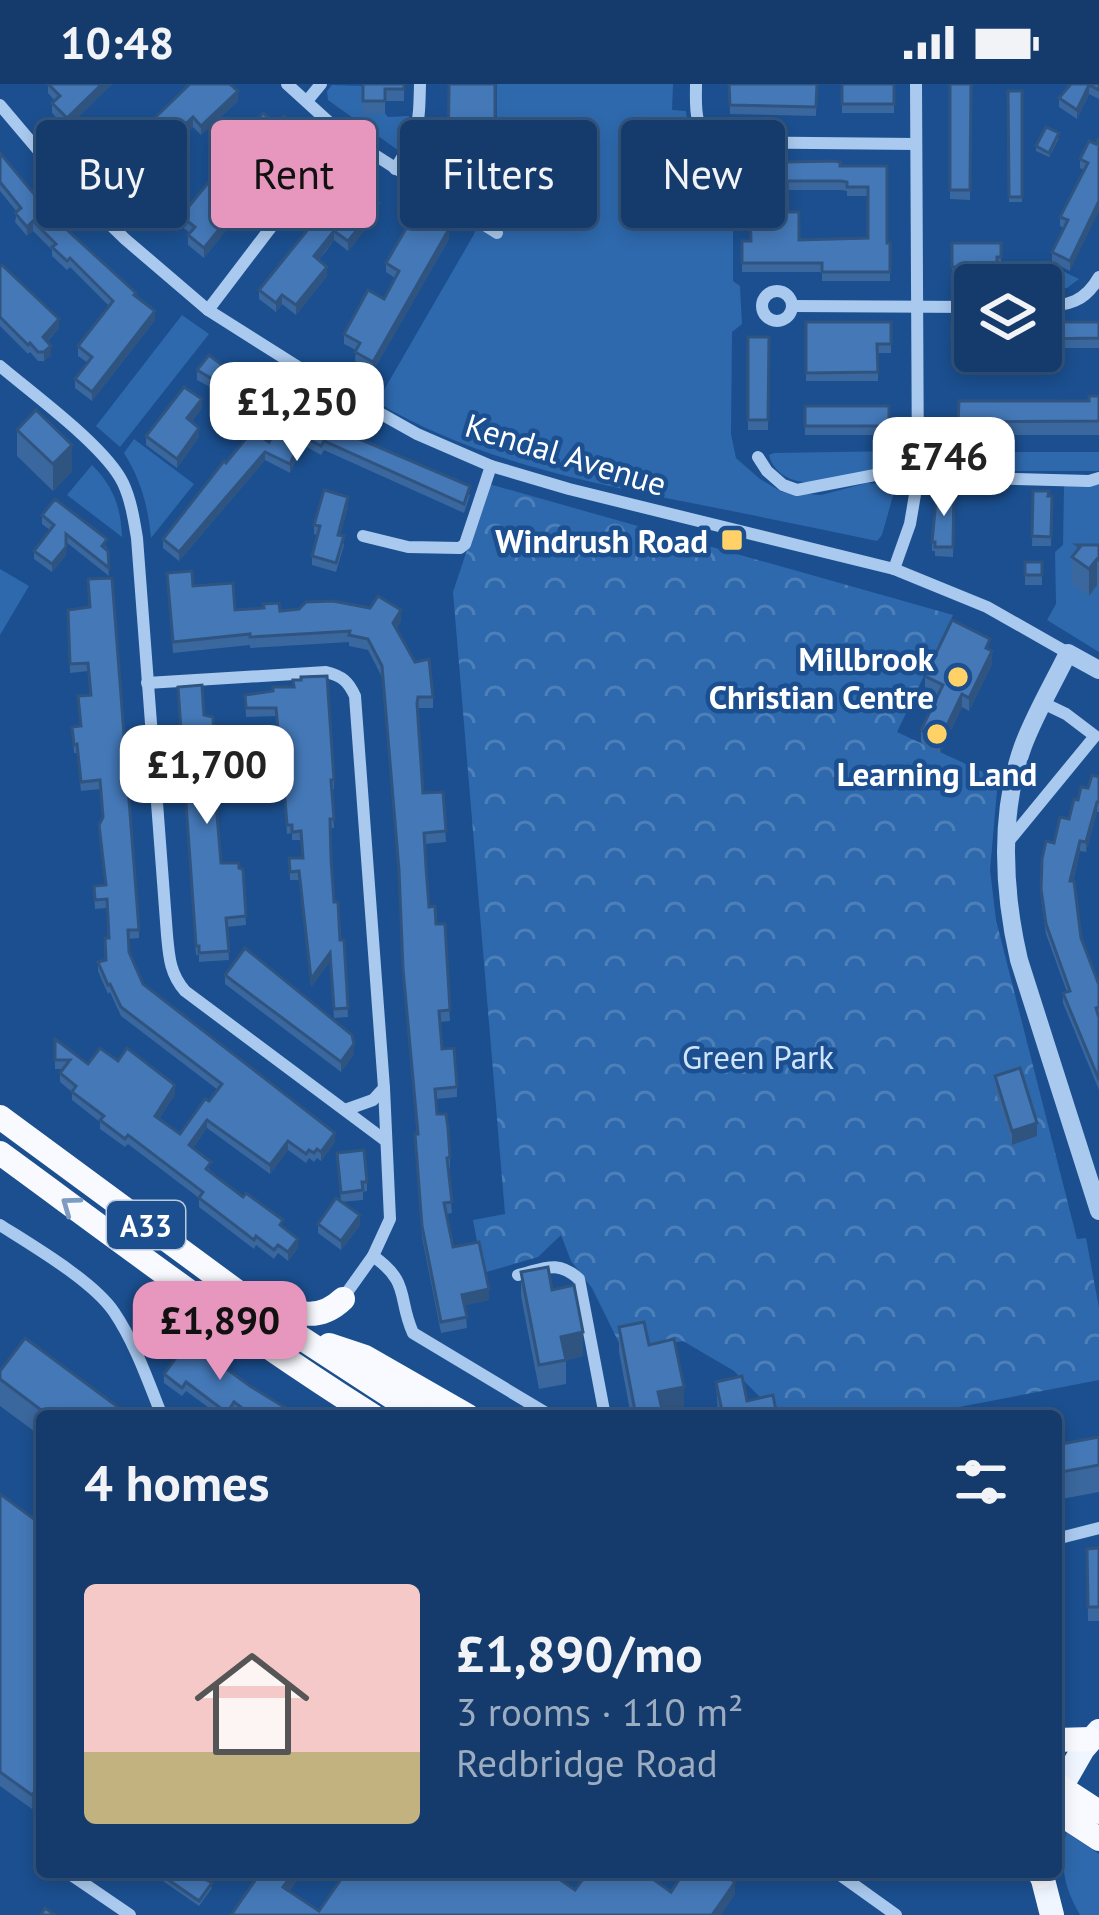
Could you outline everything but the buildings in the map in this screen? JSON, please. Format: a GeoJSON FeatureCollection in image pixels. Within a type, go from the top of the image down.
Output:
{"type":"FeatureCollection","features":[{"type":"Feature","properties":{"kind":"highway","name":"A33"},"geometry":{"type":"LineString","coordinates":[[0,1117],[292,1332],[412,1410]]}},
{"type":"Feature","properties":{"kind":"highway","name":"A33"},"geometry":{"type":"LineString","coordinates":[[0,1153],[214,1310],[363,1410]]}},
{"type":"Feature","properties":{"kind":"highway"},"geometry":{"type":"LineString","coordinates":[[239,1293],[311,1315],[331,1310],[343,1299]]}},
{"type":"Feature","properties":{"kind":"highway"},"geometry":{"type":"LineString","coordinates":[[343,1299],[340,1333],[365,1357]]}},
{"type":"Feature","properties":{"kind":"highway","name":"A33"},"geometry":{"type":"LineString","coordinates":[[292,1332],[365,1357],[458,1410]]}},
{"type":"Feature","properties":{"kind":"highway"},"geometry":{"type":"LineString","coordinates":[[1062,1739],[1095,1735]]}},
{"type":"Feature","properties":{"kind":"highway"},"geometry":{"type":"LineString","coordinates":[[1062,1788],[1099,1812]]}},
{"type":"Feature","properties":{"kind":"highway"},"geometry":{"type":"LineString","coordinates":[[1062,1815],[1099,1838]]}},
{"type":"Feature","properties":{"kind":"main road"},"geometry":{"type":"LineString","coordinates":[[1062,1787],[1095,1735]]}},
{"type":"Feature","properties":{"kind":"main road"},"geometry":{"type":"LineString","coordinates":[[1041,1878],[1052,1915]]}},
{"type":"Feature","properties":{"kind":"street"},"geometry":{"type":"LineString","coordinates":[[287,84],[327,120]]}},
{"type":"Feature","properties":{"kind":"street"},"geometry":{"type":"LineString","coordinates":[[307,101],[321,84]]}},
{"type":"Feature","properties":{"kind":"street"},"geometry":{"type":"LineString","coordinates":[[395,169],[419,125],[420,84]]}},
{"type":"Feature","properties":{"kind":"street"},"geometry":{"type":"LineString","coordinates":[[696,84],[697,122],[703,135],[714,142],[916,144]]}},
{"type":"Feature","properties":{"kind":"street"},"geometry":{"type":"LineString","coordinates":[[894,569],[906,540],[918,477],[916,84]]}},
{"type":"Feature","properties":{"kind":"street","name":"Kendal Avenue"},"geometry":{"type":"LineString","coordinates":[[0,105],[124,239],[208,310],[417,434],[491,466],[569,489],[894,569],[987,607],[1068,653]]}},
{"type":"Feature","properties":{"kind":"street"},"geometry":{"type":"LineString","coordinates":[[376,157],[497,233]]}},
{"type":"Feature","properties":{"kind":"street"},"geometry":{"type":"LineString","coordinates":[[208,310],[270,228]]}},
{"type":"Feature","properties":{"kind":"street"},"geometry":{"type":"LineString","coordinates":[[1062,306],[1080,300],[1099,277]]}},
{"type":"Feature","properties":{"kind":"street"},"geometry":{"type":"LineString","coordinates":[[792,306],[954,307]]}},
{"type":"Feature","properties":{"kind":"street"},"geometry":{"type":"LineString","coordinates":[[0,366],[98,451],[122,480],[131,506],[167,935],[175,980],[386,1142]]}},
{"type":"Feature","properties":{"kind":"street"},"geometry":{"type":"LineString","coordinates":[[758,457],[767,471],[797,490],[875,475],[1099,478]]}},
{"type":"Feature","properties":{"kind":"street"},"geometry":{"type":"LineString","coordinates":[[363,536],[408,547],[460,548],[491,466]]}},
{"type":"Feature","properties":{"kind":"street"},"geometry":{"type":"LineString","coordinates":[[1099,670],[1068,653],[1043,703],[1015,777],[1006,871],[1019,960],[1099,1210]]}},
{"type":"Feature","properties":{"kind":"street"},"geometry":{"type":"LineString","coordinates":[[147,683],[326,672],[349,682],[355,696],[390,1220],[373,1256],[343,1299]]}},
{"type":"Feature","properties":{"kind":"street"},"geometry":{"type":"LineString","coordinates":[[1008,842],[1097,734],[1043,703]]}},
{"type":"Feature","properties":{"kind":"street"},"geometry":{"type":"LineString","coordinates":[[345,1110],[373,1100],[384,1088]]}},
{"type":"Feature","properties":{"kind":"street"},"geometry":{"type":"LineString","coordinates":[[6,1229],[91,1288],[112,1310],[160,1410]]}},
{"type":"Feature","properties":{"kind":"street"},"geometry":{"type":"LineString","coordinates":[[373,1256],[399,1280],[413,1333],[541,1410]]}},
{"type":"Feature","properties":{"kind":"street"},"geometry":{"type":"LineString","coordinates":[[518,1275],[554,1266],[568,1269],[579,1279],[604,1410]]}},
{"type":"Feature","properties":{"kind":"street"},"geometry":{"type":"LineString","coordinates":[[1062,1537],[1099,1528]]}},
{"type":"Feature","properties":{"kind":"street"},"geometry":{"type":"LineString","coordinates":[[76,1878],[130,1915]]}},
{"type":"Feature","properties":{"kind":"street"},"geometry":{"type":"LineString","coordinates":[[844,1878],[896,1915]]}},
{"type":"Feature","properties":{"kind":"green space"},"geometry":{"type":"Polygon","coordinates":[[[497,84],[673,84],[672,110],[686,111],[688,120],[621,120],[621,228],[733,228],[733,281],[740,286],[742,324],[732,332],[731,434],[736,458],[782,492],[821,495],[867,483],[896,485],[877,541],[522,464],[448,438],[377,402],[477,228],[597,228],[597,120],[497,120],[497,84]]]}},
{"type":"Feature","properties":{"kind":"green space"},"geometry":{"type":"Polygon","coordinates":[[[332,85],[363,86],[388,117],[409,116],[409,120],[400,120],[399,151],[376,134],[376,120],[356,120],[328,100],[332,85]]]}},
{"type":"Feature","properties":{"kind":"green space"},"geometry":{"type":"Polygon","coordinates":[[[1062,271],[1079,279],[1062,288],[1062,271]]]}},
{"type":"Feature","properties":{"kind":"green space"},"geometry":{"type":"Polygon","coordinates":[[[182,315],[209,334],[120,447],[96,426],[182,315]]]}},
{"type":"Feature","properties":{"kind":"green space"},"geometry":{"type":"Polygon","coordinates":[[[134,439],[194,484],[151,538],[143,494],[124,453],[134,439]]]}},
{"type":"Feature","properties":{"kind":"green space"},"geometry":{"type":"Polygon","coordinates":[[[900,451],[900,471],[826,483],[790,478],[777,470],[769,455],[774,453],[900,451]]]}},
{"type":"Feature","properties":{"kind":"green space"},"geometry":{"type":"Polygon","coordinates":[[[938,452],[1099,452],[1099,471],[938,471],[938,452]]]}},
{"type":"Feature","properties":{"kind":"green space"},"geometry":{"type":"Polygon","coordinates":[[[92,465],[114,498],[122,537],[67,495],[92,465]]]}},
{"type":"Feature","properties":{"kind":"green space","name":"Green Park"},"geometry":{"type":"Polygon","coordinates":[[[489,484],[953,615],[897,732],[998,779],[990,870],[996,920],[1077,1239],[1086,1238],[1099,1308],[1099,1380],[954,1410],[773,1410],[734,1371],[683,1341],[623,1351],[561,1235],[538,1257],[483,1273],[473,1220],[505,1214],[453,592],[489,484]]]}},
{"type":"Feature","properties":{"kind":"green space"},"geometry":{"type":"Polygon","coordinates":[[[1067,485],[1099,485],[1099,545],[1072,584],[1099,582],[1099,652],[1047,620],[1056,604],[1055,552],[1063,545],[1067,485]]]}},
{"type":"Feature","properties":{"kind":"green space"},"geometry":{"type":"Polygon","coordinates":[[[0,569],[29,586],[0,635],[0,569]]]}},
{"type":"Feature","properties":{"kind":"green space"},"geometry":{"type":"Polygon","coordinates":[[[1066,1832],[1099,1854],[1099,1915],[1080,1915],[1066,1884],[1066,1832]]]}},
{"type":"Feature","properties":{"kind":"place","name":"Windrush Road"},"geometry":{"type":"Point","coordinates":[732,540]}},
{"type":"Feature","properties":{"kind":"place","name":"Millbrook Christian Centre"},"geometry":{"type":"Point","coordinates":[958,677]}},
{"type":"Feature","properties":{"kind":"place","name":"Learning Land"},"geometry":{"type":"Point","coordinates":[937,734]}}]}
